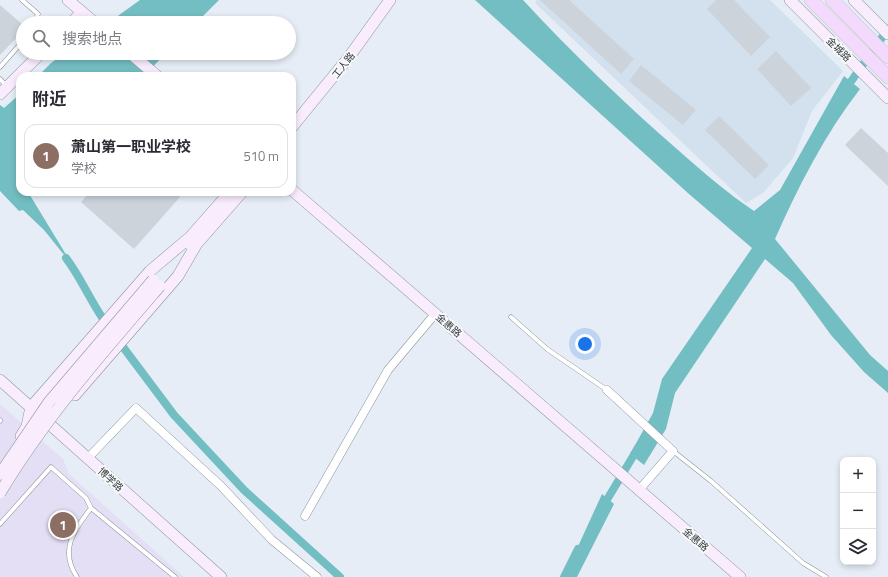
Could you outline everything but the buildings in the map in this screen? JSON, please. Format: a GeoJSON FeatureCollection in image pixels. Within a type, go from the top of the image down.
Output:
{"type":"FeatureCollection","features":[{"type":"Feature","properties":{"kind":"main road"},"geometry":{"type":"LineString","coordinates":[[68,0],[87,16]]}},
{"type":"Feature","properties":{"kind":"main road","name":"工人路"},"geometry":{"type":"LineString","coordinates":[[296,122],[349,57],[390,0]]}},
{"type":"Feature","properties":{"kind":"main road","name":"金城路"},"geometry":{"type":"LineString","coordinates":[[790,0],[888,98]]}},
{"type":"Feature","properties":{"kind":"main road","name":"金城路"},"geometry":{"type":"LineString","coordinates":[[811,0],[888,77]]}},
{"type":"Feature","properties":{"kind":"main road"},"geometry":{"type":"LineString","coordinates":[[832,0],[887,56]]}},
{"type":"Feature","properties":{"kind":"main road"},"geometry":{"type":"LineString","coordinates":[[854,0],[888,34]]}},
{"type":"Feature","properties":{"kind":"main road"},"geometry":{"type":"LineString","coordinates":[[78,16],[82,12]]}},
{"type":"Feature","properties":{"kind":"main road"},"geometry":{"type":"LineString","coordinates":[[19,72],[33,60]]}},
{"type":"Feature","properties":{"kind":"main road"},"geometry":{"type":"LineString","coordinates":[[138,60],[152,72]]}},
{"type":"Feature","properties":{"kind":"main road"},"geometry":{"type":"LineString","coordinates":[[2,87],[16,75]]}},
{"type":"Feature","properties":{"kind":"main road","name":"金惠路"},"geometry":{"type":"LineString","coordinates":[[296,193],[740,577]]}},
{"type":"Feature","properties":{"kind":"main road"},"geometry":{"type":"LineString","coordinates":[[0,474],[49,402],[157,283],[193,241],[227,196]]}},
{"type":"Feature","properties":{"kind":"main road"},"geometry":{"type":"LineString","coordinates":[[0,468],[27,426],[31,407],[97,330],[150,270],[193,241],[238,196]]}},
{"type":"Feature","properties":{"kind":"main road"},"geometry":{"type":"LineString","coordinates":[[0,498],[20,464],[50,423],[178,276],[193,241]]}},
{"type":"Feature","properties":{"kind":"main road"},"geometry":{"type":"LineString","coordinates":[[0,494],[31,444],[60,404],[157,283]]}},
{"type":"Feature","properties":{"kind":"main road","name":"博学路"},"geometry":{"type":"LineString","coordinates":[[0,380],[222,577]]}},
{"type":"Feature","properties":{"kind":"street"},"geometry":{"type":"LineString","coordinates":[[305,516],[388,370],[435,314]]}},
{"type":"Feature","properties":{"kind":"street"},"geometry":{"type":"LineString","coordinates":[[607,390],[674,451],[636,487]]}},
{"type":"Feature","properties":{"kind":"street"},"geometry":{"type":"LineString","coordinates":[[88,458],[136,408],[221,486],[272,540],[317,577]]}},
{"type":"Feature","properties":{"kind":"lane"},"geometry":{"type":"LineString","coordinates":[[22,0],[38,14],[37,16]]}},
{"type":"Feature","properties":{"kind":"lane"},"geometry":{"type":"LineString","coordinates":[[0,67],[16,49]]}},
{"type":"Feature","properties":{"kind":"lane"},"geometry":{"type":"LineString","coordinates":[[511,317],[547,349],[607,390]]}},
{"type":"Feature","properties":{"kind":"lane"},"geometry":{"type":"LineString","coordinates":[[674,451],[711,481],[804,563],[826,577]]}},
{"type":"Feature","properties":{"kind":"lane"},"geometry":{"type":"LineString","coordinates":[[0,523],[51,467],[86,498],[91,508],[173,576]]}},
{"type":"Feature","properties":{"kind":"lane"},"geometry":{"type":"LineString","coordinates":[[77,577],[72,570],[68,548],[74,530],[91,508]]}},
{"type":"Feature","properties":{"kind":"shaded area"},"geometry":{"type":"Polygon","coordinates":[[[537,0],[770,0],[843,71],[812,111],[793,158],[763,193],[746,203],[535,3],[537,0]]]}},
{"type":"Feature","properties":{"kind":"shaded area"},"geometry":{"type":"Polygon","coordinates":[[[0,404],[25,426],[3,459],[20,472],[41,440],[63,459],[69,474],[184,577],[0,577],[0,404]]]}},
{"type":"Feature","properties":{"kind":"water"},"geometry":{"type":"Polygon","coordinates":[[[140,0],[219,0],[203,16],[118,16],[140,0]]]}},
{"type":"Feature","properties":{"kind":"water"},"geometry":{"type":"Polygon","coordinates":[[[475,0],[523,0],[579,58],[638,114],[706,174],[754,211],[780,190],[844,76],[860,89],[835,124],[813,161],[775,239],[870,355],[888,371],[888,393],[864,372],[831,335],[793,283],[765,259],[675,393],[666,429],[644,465],[630,454],[653,413],[662,379],[752,248],[689,194],[475,0]]]}},
{"type":"Feature","properties":{"kind":"water"},"geometry":{"type":"Polygon","coordinates":[[[55,60],[159,60],[148,72],[42,72],[55,60]]]}},
{"type":"Feature","properties":{"kind":"water"},"geometry":{"type":"Polygon","coordinates":[[[16,98],[16,196],[30,196],[73,266],[44,230],[23,210],[19,211],[0,191],[0,105],[4,108],[16,98]]]}},
{"type":"Feature","properties":{"kind":"water"},"geometry":{"type":"Polygon","coordinates":[[[602,494],[614,504],[577,577],[564,577],[602,494]]]}},
{"type":"Feature","properties":{"kind":"waterway"},"geometry":{"type":"LineString","coordinates":[[845,90],[888,29]]}},
{"type":"Feature","properties":{"kind":"waterway"},"geometry":{"type":"LineString","coordinates":[[66,258],[108,326]]}},
{"type":"Feature","properties":{"kind":"waterway"},"geometry":{"type":"LineString","coordinates":[[117,339],[174,415],[244,490],[340,577]]}},
{"type":"Feature","properties":{"kind":"waterway"},"geometry":{"type":"LineString","coordinates":[[602,508],[638,448]]}},
{"type":"Feature","properties":{"kind":"waterway"},"geometry":{"type":"LineString","coordinates":[[564,577],[578,549]]}},
{"type":"Feature","properties":{"kind":"place","name":"萧山第一职业学校"},"geometry":{"type":"Point","coordinates":[63,525]}}]}
